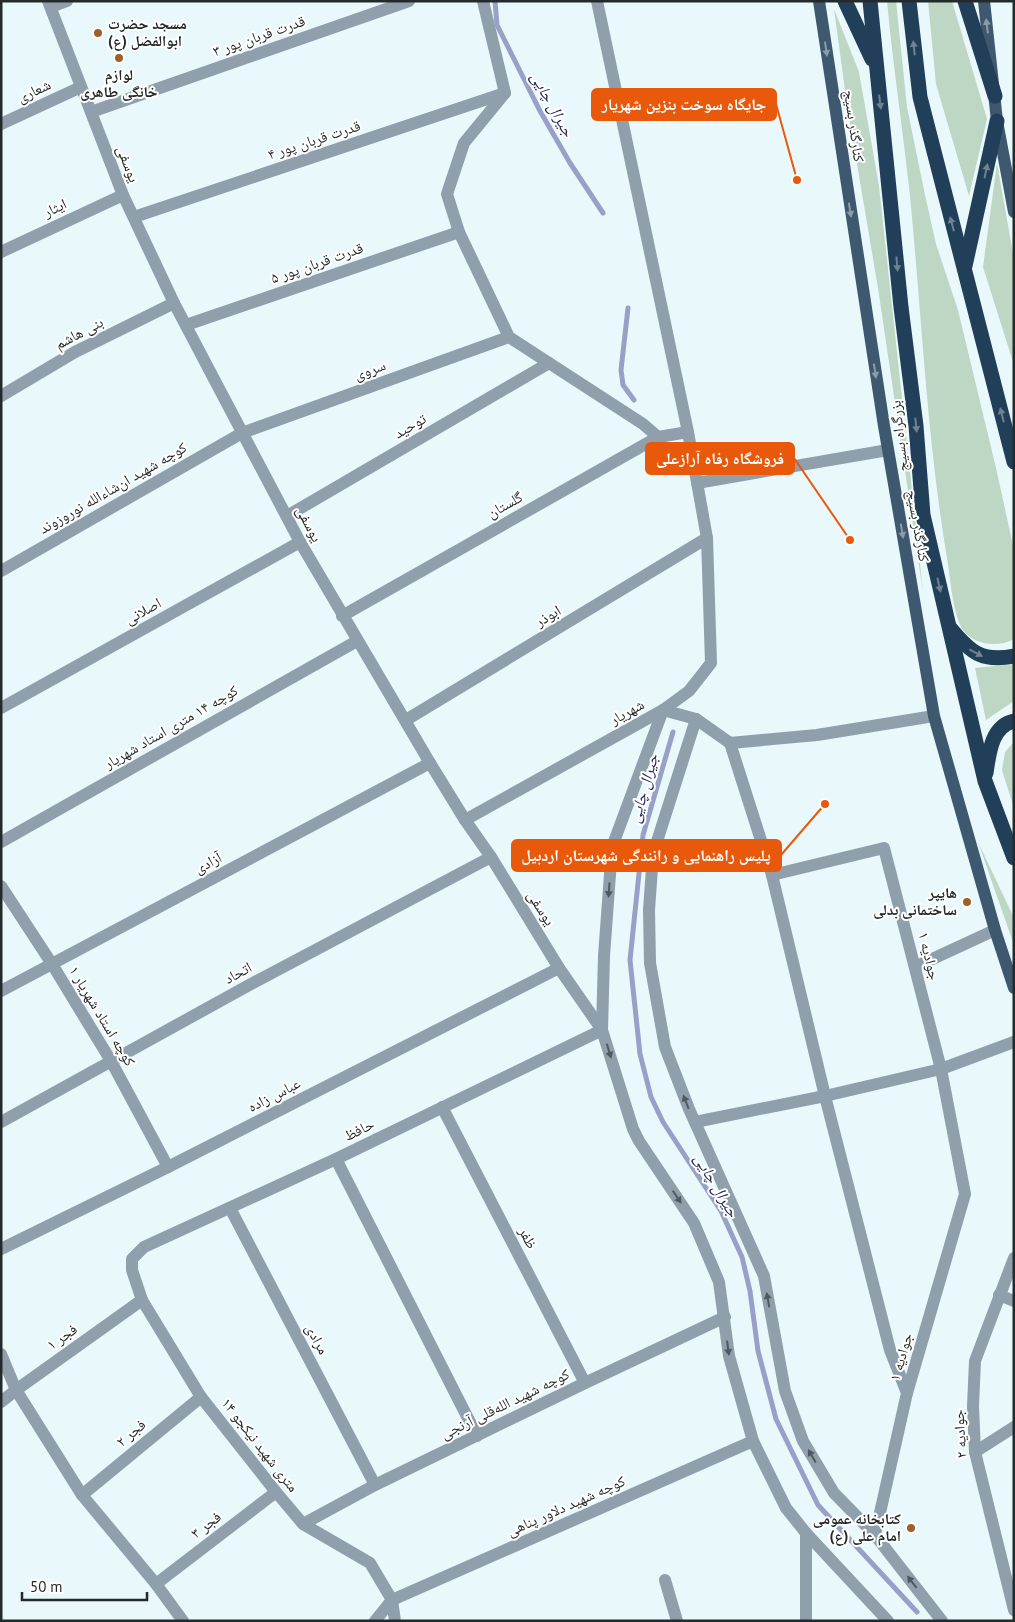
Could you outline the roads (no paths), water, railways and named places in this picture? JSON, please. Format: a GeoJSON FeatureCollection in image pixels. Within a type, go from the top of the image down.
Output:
{"type":"FeatureCollection","features":[{"type":"Feature","properties":{"kind":"highway"},"geometry":{"type":"LineString","coordinates":[[845,1],[876,68]]}},
{"type":"Feature","properties":{"kind":"highway","name":"بزرگراه بسیج"},"geometry":{"type":"LineString","coordinates":[[870,1],[901,307],[916,426],[923,515],[985,781],[1014,858]]}},
{"type":"Feature","properties":{"kind":"highway"},"geometry":{"type":"LineString","coordinates":[[909,1],[920,97],[1014,462]]}},
{"type":"Feature","properties":{"kind":"highway"},"geometry":{"type":"LineString","coordinates":[[965,1],[995,96]]}},
{"type":"Feature","properties":{"kind":"highway"},"geometry":{"type":"LineString","coordinates":[[964,270],[997,121]]}},
{"type":"Feature","properties":{"kind":"highway"},"geometry":{"type":"LineString","coordinates":[[949,626],[966,647],[987,658],[1014,656]]}},
{"type":"Feature","properties":{"kind":"highway"},"geometry":{"type":"LineString","coordinates":[[985,781],[992,741],[1006,722],[1014,720]]}},
{"type":"Feature","properties":{"kind":"main road","name":"کنارگذر بسیج"},"geometry":{"type":"LineString","coordinates":[[819,1],[888,450],[934,716],[995,930],[1014,988]]}},
{"type":"Feature","properties":{"kind":"main road"},"geometry":{"type":"LineString","coordinates":[[984,1],[997,121],[1012,189],[1014,212]]}},
{"type":"Feature","properties":{"kind":"street"},"geometry":{"type":"LineString","coordinates":[[49,4],[67,1]]}},
{"type":"Feature","properties":{"kind":"street","name":"قدرت قربان پور ۳"},"geometry":{"type":"LineString","coordinates":[[90,112],[409,1]]}},
{"type":"Feature","properties":{"kind":"street"},"geometry":{"type":"LineString","coordinates":[[483,1],[505,93],[464,144],[448,194],[459,232],[509,337],[643,424],[658,437]]}},
{"type":"Feature","properties":{"kind":"street"},"geometry":{"type":"LineString","coordinates":[[597,1],[688,432],[707,538],[711,663],[689,691],[663,710],[612,847],[604,956],[602,1030],[633,1129],[694,1223],[720,1282],[729,1356],[753,1441],[786,1508],[806,1533],[888,1621]]}},
{"type":"Feature","properties":{"kind":"street","name":"یوسفی"},"geometry":{"type":"LineString","coordinates":[[49,4],[123,195],[174,303],[300,542],[342,616],[465,820],[491,857],[559,968],[602,1030]]}},
{"type":"Feature","properties":{"kind":"street","name":"شعاری"},"geometry":{"type":"LineString","coordinates":[[1,124],[81,88]]}},
{"type":"Feature","properties":{"kind":"street","name":"قدرت قربان پور ۴"},"geometry":{"type":"LineString","coordinates":[[134,218],[505,93]]}},
{"type":"Feature","properties":{"kind":"street","name":"ایثار"},"geometry":{"type":"LineString","coordinates":[[1,252],[123,195]]}},
{"type":"Feature","properties":{"kind":"street","name":"قدرت قربان پور ۵"},"geometry":{"type":"LineString","coordinates":[[186,325],[459,232]]}},
{"type":"Feature","properties":{"kind":"street","name":"بنی هاشم"},"geometry":{"type":"LineString","coordinates":[[1,396],[75,352],[174,303]]}},
{"type":"Feature","properties":{"kind":"street","name":"سروی"},"geometry":{"type":"LineString","coordinates":[[242,433],[509,337]]}},
{"type":"Feature","properties":{"kind":"street","name":"توحید"},"geometry":{"type":"LineString","coordinates":[[287,516],[549,363]]}},
{"type":"Feature","properties":{"kind":"street","name":"گلستان"},"geometry":{"type":"LineString","coordinates":[[342,616],[658,437],[688,432]]}},
{"type":"Feature","properties":{"kind":"street","name":"کوچه شهید ان‌شاءالله نوروزوند"},"geometry":{"type":"LineString","coordinates":[[1,571],[242,433]]}},
{"type":"Feature","properties":{"kind":"street"},"geometry":{"type":"LineString","coordinates":[[697,483],[888,450]]}},
{"type":"Feature","properties":{"kind":"street","name":"ابوذر"},"geometry":{"type":"LineString","coordinates":[[406,720],[707,538]]}},
{"type":"Feature","properties":{"kind":"street","name":"اصلانی"},"geometry":{"type":"LineString","coordinates":[[1,708],[300,542]]}},
{"type":"Feature","properties":{"kind":"street","name":"کوچه ۱۴ متری استاد شهریار"},"geometry":{"type":"LineString","coordinates":[[1,842],[357,641]]}},
{"type":"Feature","properties":{"kind":"street","name":"شهریار"},"geometry":{"type":"LineString","coordinates":[[465,820],[663,710],[696,719],[730,742]]}},
{"type":"Feature","properties":{"kind":"street"},"geometry":{"type":"LineString","coordinates":[[730,742],[816,735],[934,716]]}},
{"type":"Feature","properties":{"kind":"street"},"geometry":{"type":"LineString","coordinates":[[696,719],[653,854],[649,910],[650,964],[665,1047],[695,1122],[764,1276],[785,1391],[803,1440],[834,1493],[874,1535],[942,1621]]}},
{"type":"Feature","properties":{"kind":"street","name":"جوادیه ۱"},"geometry":{"type":"LineString","coordinates":[[730,742],[772,875],[825,1096],[890,1350],[907,1393]]}},
{"type":"Feature","properties":{"kind":"street","name":"آزادی"},"geometry":{"type":"LineString","coordinates":[[1,991],[430,763]]}},
{"type":"Feature","properties":{"kind":"street","name":"جوادیه ۱"},"geometry":{"type":"LineString","coordinates":[[772,875],[884,848],[941,1069],[966,1194],[907,1393],[874,1535]]}},
{"type":"Feature","properties":{"kind":"street","name":"اتحاد"},"geometry":{"type":"LineString","coordinates":[[1,1122],[491,857]]}},
{"type":"Feature","properties":{"kind":"street","name":"کوچه استاد شهریار ۱"},"geometry":{"type":"LineString","coordinates":[[1,886],[52,964],[111,1061],[168,1167]]}},
{"type":"Feature","properties":{"kind":"street"},"geometry":{"type":"LineString","coordinates":[[914,967],[995,930]]}},
{"type":"Feature","properties":{"kind":"street","name":"عباس زاده"},"geometry":{"type":"LineString","coordinates":[[1,1249],[168,1167],[559,968]]}},
{"type":"Feature","properties":{"kind":"street","name":"حافظ"},"geometry":{"type":"LineString","coordinates":[[132,1259],[144,1247],[336,1159],[602,1030]]}},
{"type":"Feature","properties":{"kind":"street"},"geometry":{"type":"LineString","coordinates":[[695,1122],[825,1096],[941,1069],[1014,1042]]}},
{"type":"Feature","properties":{"kind":"street","name":"ظفر"},"geometry":{"type":"LineString","coordinates":[[442,1107],[584,1383]]}},
{"type":"Feature","properties":{"kind":"street"},"geometry":{"type":"LineString","coordinates":[[336,1159],[477,1436]]}},
{"type":"Feature","properties":{"kind":"street","name":"مرادی"},"geometry":{"type":"LineString","coordinates":[[230,1208],[375,1485]]}},
{"type":"Feature","properties":{"kind":"street","name":"جوادیه ۲"},"geometry":{"type":"LineString","coordinates":[[1014,1258],[975,1361],[974,1406],[975,1452],[1010,1574],[1014,1610]]}},
{"type":"Feature","properties":{"kind":"street","name":"۱۴ متری شهید نیکجو"},"geometry":{"type":"LineString","coordinates":[[132,1259],[132,1270],[142,1300],[201,1397],[303,1524],[370,1563],[392,1600],[395,1621]]}},
{"type":"Feature","properties":{"kind":"street"},"geometry":{"type":"LineString","coordinates":[[999,1295],[1014,1301]]}},
{"type":"Feature","properties":{"kind":"street","name":"فجر ۱"},"geometry":{"type":"LineString","coordinates":[[1,1402],[142,1300]]}},
{"type":"Feature","properties":{"kind":"street","name":"کوچه شهید الله‌قلی آرنجی"},"geometry":{"type":"LineString","coordinates":[[303,1524],[375,1485],[584,1383],[725,1317]]}},
{"type":"Feature","properties":{"kind":"street"},"geometry":{"type":"LineString","coordinates":[[1,1354],[16,1390],[82,1495],[156,1584],[183,1621]]}},
{"type":"Feature","properties":{"kind":"street","name":"فجر ۲"},"geometry":{"type":"LineString","coordinates":[[82,1495],[201,1397]]}},
{"type":"Feature","properties":{"kind":"street"},"geometry":{"type":"LineString","coordinates":[[975,1452],[1014,1427]]}},
{"type":"Feature","properties":{"kind":"street","name":"کوچه شهید دلاور پناهی"},"geometry":{"type":"LineString","coordinates":[[392,1600],[753,1441]]}},
{"type":"Feature","properties":{"kind":"street","name":"فجر ۳"},"geometry":{"type":"LineString","coordinates":[[156,1584],[276,1492]]}},
{"type":"Feature","properties":{"kind":"street"},"geometry":{"type":"LineString","coordinates":[[806,1533],[806,1621]]}},
{"type":"Feature","properties":{"kind":"street"},"geometry":{"type":"LineString","coordinates":[[665,1580],[677,1621]]}},
{"type":"Feature","properties":{"kind":"street"},"geometry":{"type":"LineString","coordinates":[[375,1621],[392,1600]]}},
{"type":"Feature","properties":{"kind":"waterway","name":"جیرال چایی"},"geometry":{"type":"LineString","coordinates":[[495,1],[497,25],[540,111],[570,163],[603,213]]}},
{"type":"Feature","properties":{"kind":"waterway","name":"جیرال چایی"},"geometry":{"type":"LineString","coordinates":[[628,308],[621,370],[623,385],[634,400]]}},
{"type":"Feature","properties":{"kind":"waterway","name":"جیرال چایی"},"geometry":{"type":"LineString","coordinates":[[673,732],[643,835],[630,960],[640,1054],[651,1097],[663,1122],[721,1211],[742,1257],[750,1291],[758,1351],[776,1419],[818,1505],[917,1612]]}},
{"type":"Feature","properties":{"kind":"place","name":"مسجد حضرت ابوالفضل (ع)"},"geometry":{"type":"Point","coordinates":[98,33]}},
{"type":"Feature","properties":{"kind":"place","name":"لوازم خانگی طاهری"},"geometry":{"type":"Point","coordinates":[119,58]}},
{"type":"Feature","properties":{"kind":"place","name":"جایگاه سوخت بنزین شهریار"},"geometry":{"type":"Point","coordinates":[797,180]}},
{"type":"Feature","properties":{"kind":"place","name":"فروشگاه رفاه آرازعلی"},"geometry":{"type":"Point","coordinates":[850,540]}},
{"type":"Feature","properties":{"kind":"place","name":"پلیس راهنمایی و رانندگی شهرستان اردبیل"},"geometry":{"type":"Point","coordinates":[825,804]}},
{"type":"Feature","properties":{"kind":"place","name":"هایپر ساختمانی بدلی"},"geometry":{"type":"Point","coordinates":[967,902]}},
{"type":"Feature","properties":{"kind":"place","name":"کتابخانه عمومی امام علی (ع)"},"geometry":{"type":"Point","coordinates":[911,1528]}}]}
